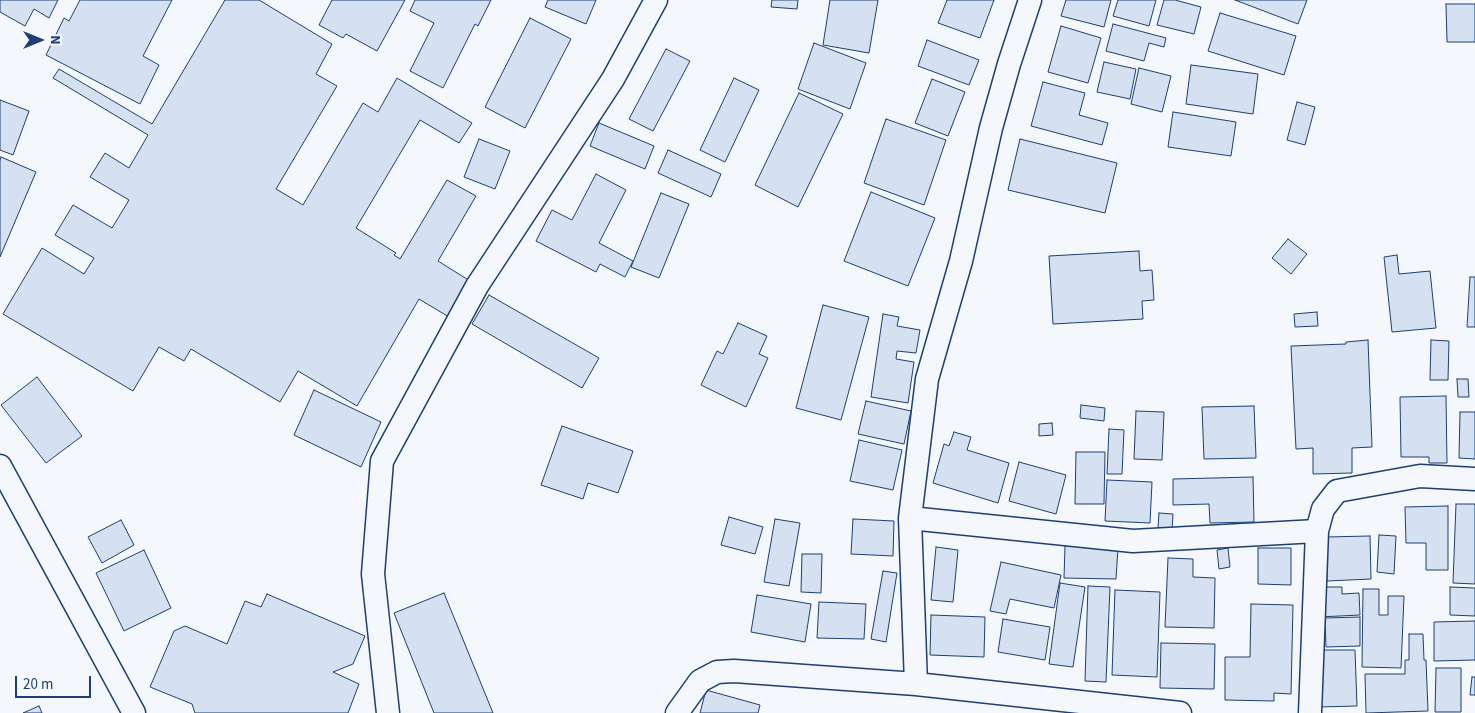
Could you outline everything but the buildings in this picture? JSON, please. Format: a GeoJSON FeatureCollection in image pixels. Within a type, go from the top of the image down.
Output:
{"type":"FeatureCollection","features":[{"type":"Feature","properties":{"kind":"street"},"geometry":{"type":"LineString","coordinates":[[388,713],[374,574],[382,461],[477,286],[613,79],[656,0]]}},
{"type":"Feature","properties":{"kind":"street"},"geometry":{"type":"LineString","coordinates":[[916,684],[910,518],[926,379],[961,260],[991,128],[1030,0]]}},
{"type":"Feature","properties":{"kind":"street"},"geometry":{"type":"LineString","coordinates":[[0,466],[134,713]]}},
{"type":"Feature","properties":{"kind":"street"},"geometry":{"type":"LineString","coordinates":[[1310,713],[1317,531],[1323,509],[1337,491],[1420,476],[1475,480]]}},
{"type":"Feature","properties":{"kind":"street"},"geometry":{"type":"LineString","coordinates":[[910,518],[1133,541],[1317,531]]}},
{"type":"Feature","properties":{"kind":"street"},"geometry":{"type":"LineString","coordinates":[[677,713],[700,681],[717,672],[734,671],[916,684],[1180,713]]}}]}
